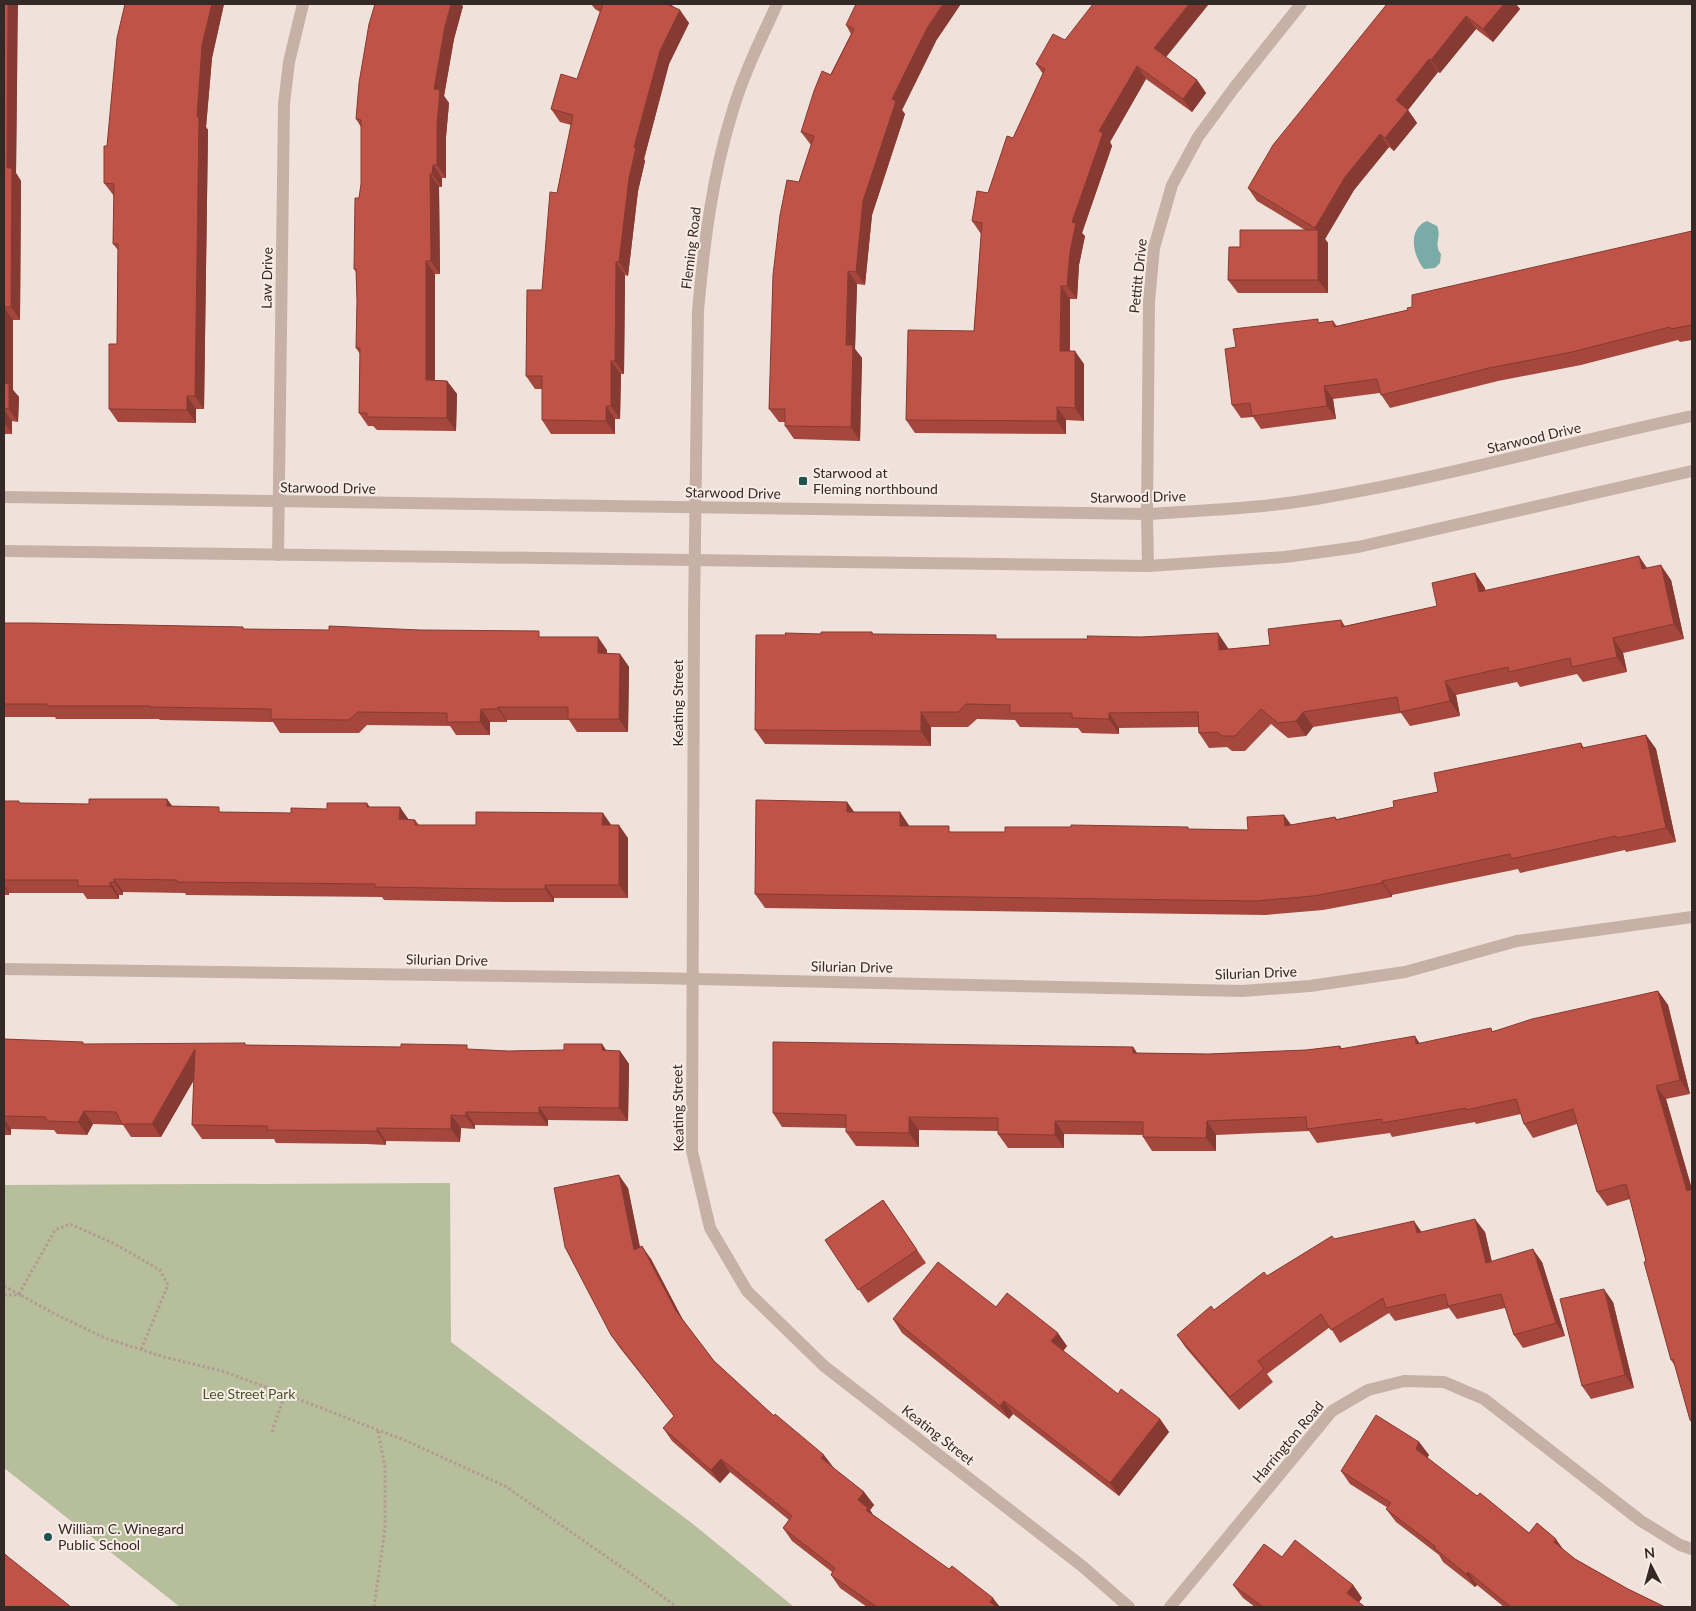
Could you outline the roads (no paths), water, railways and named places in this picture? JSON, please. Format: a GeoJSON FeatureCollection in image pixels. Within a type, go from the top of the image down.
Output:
{"type":"FeatureCollection","features":[{"type":"Feature","properties":{"kind":"street","name":"Law Drive"},"geometry":{"type":"LineString","coordinates":[[278,555],[284,104],[289,62],[303,4]]}},
{"type":"Feature","properties":{"kind":"street","name":"Fleming Road"},"geometry":{"type":"LineString","coordinates":[[696,508],[698,311],[702,262],[719,162],[732,112],[777,4]]}},
{"type":"Feature","properties":{"kind":"street","name":"Pettitt Drive"},"geometry":{"type":"LineString","coordinates":[[1148,566],[1149,302],[1154,248],[1172,185],[1198,137],[1234,88],[1301,4]]}},
{"type":"Feature","properties":{"kind":"street","name":"Starwood Drive"},"geometry":{"type":"LineString","coordinates":[[4,497],[280,503],[1147,514],[1235,509],[1325,498],[1411,482],[1692,416]]}},
{"type":"Feature","properties":{"kind":"street"},"geometry":{"type":"LineString","coordinates":[[4,551],[1148,566],[1285,557],[1358,547],[1692,471]]}},
{"type":"Feature","properties":{"kind":"street","name":"Keating Street"},"geometry":{"type":"LineString","coordinates":[[696,508],[692,1151],[710,1228],[747,1291],[824,1366],[1082,1566],[1128,1607]]}},
{"type":"Feature","properties":{"kind":"street","name":"Silurian Drive"},"geometry":{"type":"LineString","coordinates":[[4,969],[693,979],[1242,991],[1310,986],[1405,972],[1517,941],[1692,917]]}},
{"type":"Feature","properties":{"kind":"street","name":"Harrington Road"},"geometry":{"type":"LineString","coordinates":[[1170,1607],[1332,1411],[1368,1390],[1404,1381],[1444,1382],[1484,1399],[1641,1521],[1680,1545],[1692,1549]]}},
{"type":"Feature","properties":{"kind":"water"},"geometry":{"type":"Polygon","coordinates":[[[1427,221],[1437,226],[1439,234],[1438,247],[1441,254],[1440,263],[1435,268],[1424,269],[1417,257],[1414,236],[1421,225],[1427,221]]]}},
{"type":"Feature","properties":{"kind":"place","name":"Starwood at Fleming northbound"},"geometry":{"type":"Point","coordinates":[803,481]}},
{"type":"Feature","properties":{"kind":"place","name":"William C. Winegard Public School"},"geometry":{"type":"Point","coordinates":[48,1537]}},
{"type":"Feature","properties":{"kind":"park label","name":"Lee Street Park"},"geometry":{"type":"Point","coordinates":[249,1394]}}]}
